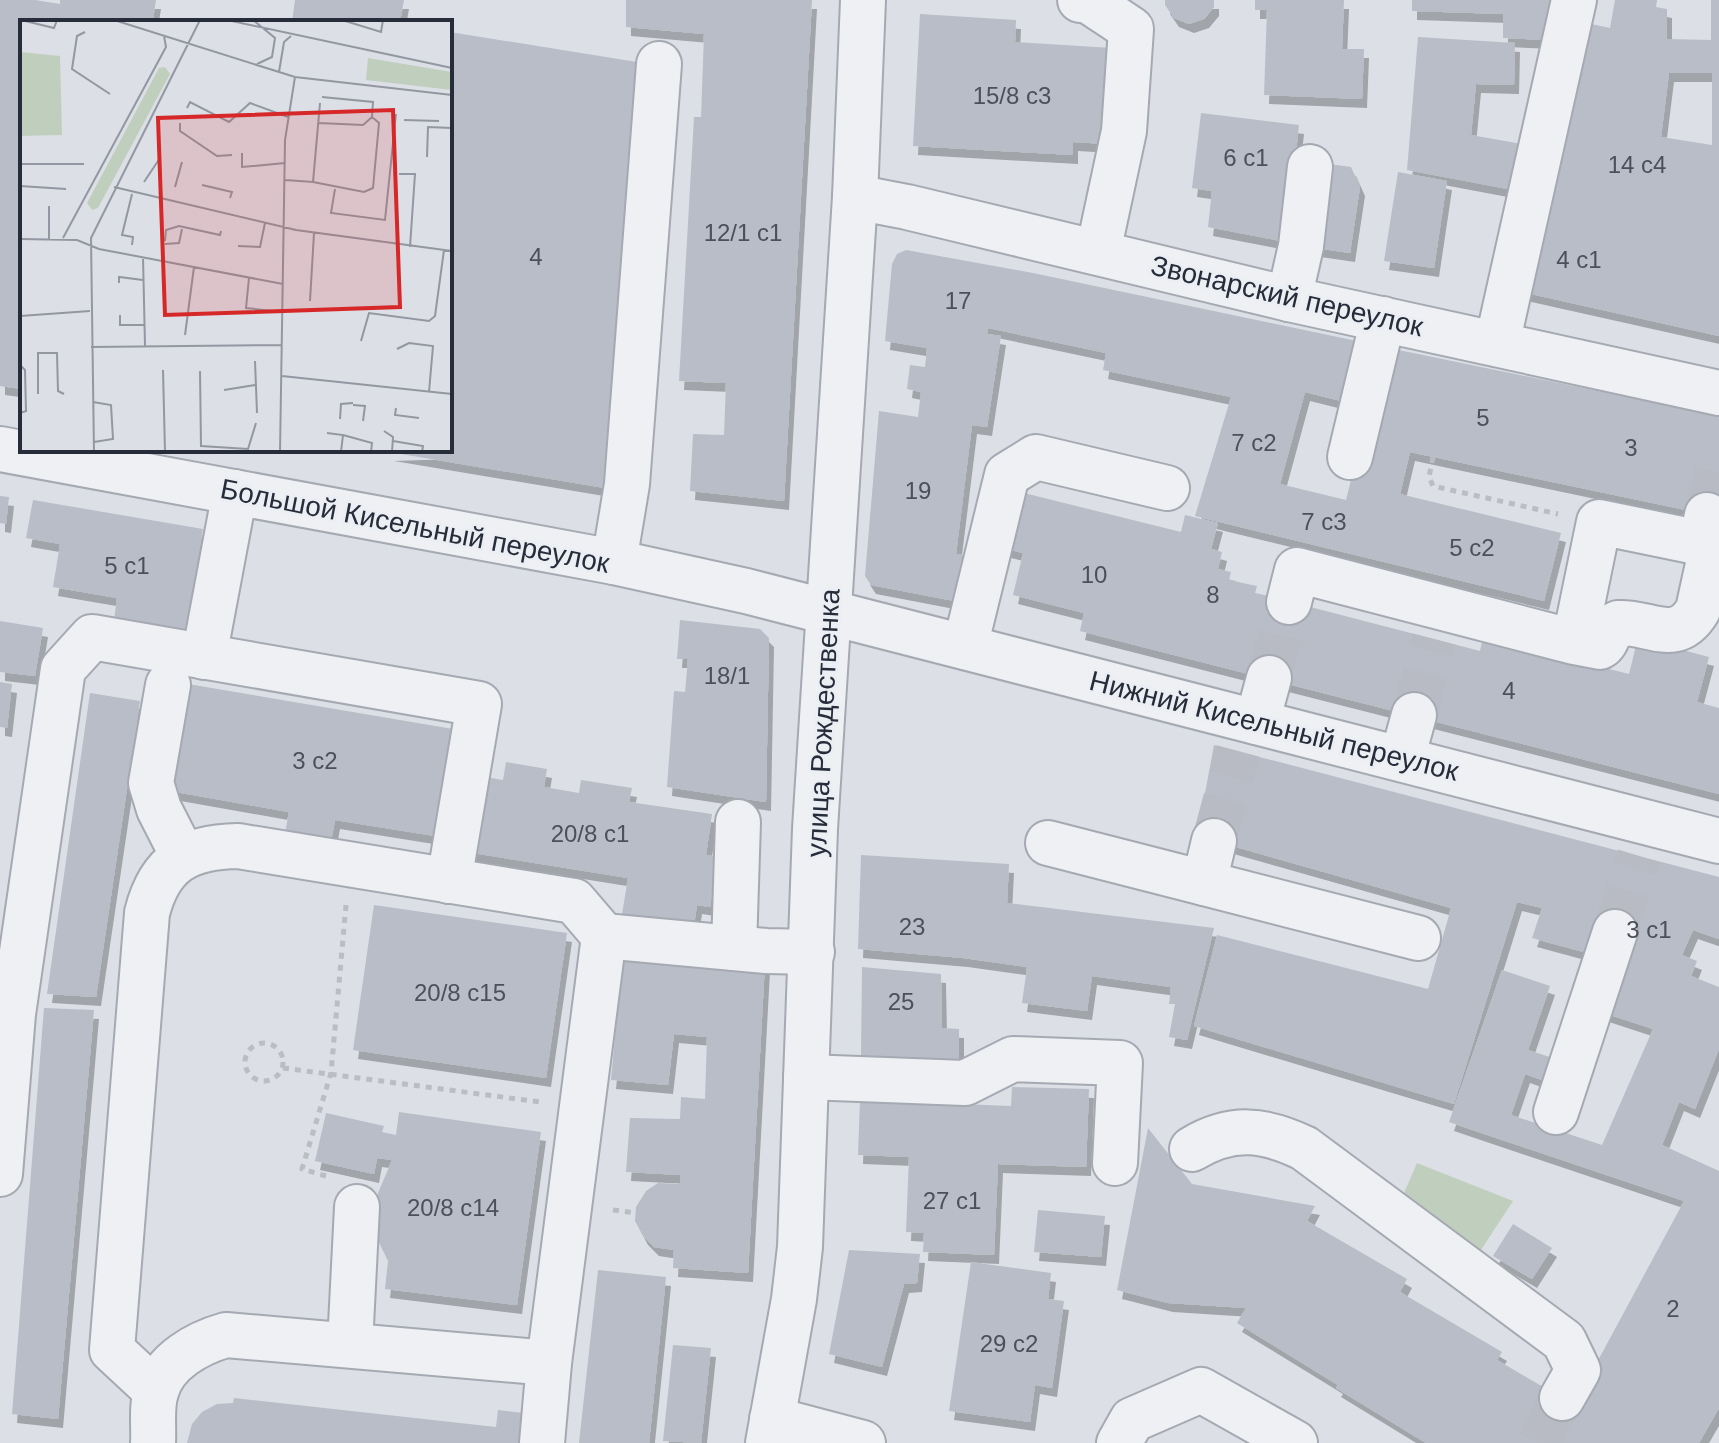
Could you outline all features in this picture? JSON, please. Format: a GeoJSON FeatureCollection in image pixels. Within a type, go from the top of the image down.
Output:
{"type":"FeatureCollection","features":[{"type":"Feature","properties":{"kind":"street","name":"улица Рождественка"},"geometry":{"type":"LineString","coordinates":[[770,1431],[794,1299],[800,1247],[815,829],[855,197],[863,0]]}},
{"type":"Feature","properties":{"kind":"street"},"geometry":{"type":"LineString","coordinates":[[1080,0],[1087,0],[1131,29],[1124,131],[1098,252]]}},
{"type":"Feature","properties":{"kind":"street"},"geometry":{"type":"LineString","coordinates":[[1497,344],[1574,0]]}},
{"type":"Feature","properties":{"kind":"street"},"geometry":{"type":"LineString","coordinates":[[614,562],[627,484],[659,64]]}},
{"type":"Feature","properties":{"kind":"street"},"geometry":{"type":"LineString","coordinates":[[1289,299],[1301,246],[1310,167]]}},
{"type":"Feature","properties":{"kind":"street","name":"Звонарский переулок"},"geometry":{"type":"LineString","coordinates":[[855,197],[1289,299],[1719,393]]}},
{"type":"Feature","properties":{"kind":"street"},"geometry":{"type":"LineString","coordinates":[[1350,457],[1383,319]]}},
{"type":"Feature","properties":{"kind":"street","name":"Большой Кисельный переулок"},"geometry":{"type":"LineString","coordinates":[[0,449],[614,562],[829,611]]}},
{"type":"Feature","properties":{"kind":"street"},"geometry":{"type":"LineString","coordinates":[[965,647],[1007,475],[1036,457],[1167,488]]}},
{"type":"Feature","properties":{"kind":"street"},"geometry":{"type":"LineString","coordinates":[[204,657],[235,492]]}},
{"type":"Feature","properties":{"kind":"street"},"geometry":{"type":"LineString","coordinates":[[1289,602],[1297,570],[1438,623],[1592,647],[1605,644],[1611,629],[1618,623],[1665,631],[1677,629],[1693,619],[1698,610],[1712,546],[1704,529],[1599,522],[1578,624]]}},
{"type":"Feature","properties":{"kind":"street","name":"Нижний Кисельный переулок"},"geometry":{"type":"LineString","coordinates":[[829,611],[965,647],[1247,731],[1402,759],[1644,839],[1719,841]]}},
{"type":"Feature","properties":{"kind":"street"},"geometry":{"type":"LineString","coordinates":[[0,1174],[13,1014],[63,669],[92,637],[479,704],[449,881]]}},
{"type":"Feature","properties":{"kind":"street"},"geometry":{"type":"LineString","coordinates":[[1247,731],[1269,678]]}},
{"type":"Feature","properties":{"kind":"street"},"geometry":{"type":"LineString","coordinates":[[168,685],[151,783],[159,809],[183,856]]}},
{"type":"Feature","properties":{"kind":"street"},"geometry":{"type":"LineString","coordinates":[[1402,759],[1414,715]]}},
{"type":"Feature","properties":{"kind":"street"},"geometry":{"type":"LineString","coordinates":[[734,948],[738,822]]}},
{"type":"Feature","properties":{"kind":"street"},"geometry":{"type":"LineString","coordinates":[[1204,883],[1214,841]]}},
{"type":"Feature","properties":{"kind":"street"},"geometry":{"type":"LineString","coordinates":[[1048,843],[1418,938]]}},
{"type":"Feature","properties":{"kind":"street"},"geometry":{"type":"LineString","coordinates":[[156,1391],[112,1350],[147,913],[153,889],[166,871],[183,856],[209,847],[238,846],[574,901],[604,936],[812,952]]}},
{"type":"Feature","properties":{"kind":"street"},"geometry":{"type":"LineString","coordinates":[[1556,1112],[1615,932]]}},
{"type":"Feature","properties":{"kind":"street"},"geometry":{"type":"LineString","coordinates":[[542,1443],[549,1363],[604,936]]}},
{"type":"Feature","properties":{"kind":"street"},"geometry":{"type":"LineString","coordinates":[[806,1077],[965,1083],[1013,1059],[1120,1063],[1115,1163]]}},
{"type":"Feature","properties":{"kind":"street"},"geometry":{"type":"LineString","coordinates":[[1192,1149],[1209,1139],[1243,1132],[1275,1135],[1304,1148],[1564,1341],[1578,1370],[1562,1398]]}},
{"type":"Feature","properties":{"kind":"street"},"geometry":{"type":"LineString","coordinates":[[350,1345],[357,1207]]}},
{"type":"Feature","properties":{"kind":"street"},"geometry":{"type":"LineString","coordinates":[[153,1443],[156,1391],[173,1364],[198,1343],[226,1335],[549,1363]]}},
{"type":"Feature","properties":{"kind":"street"},"geometry":{"type":"LineString","coordinates":[[1119,1443],[1132,1420],[1201,1390],[1295,1443]]}},
{"type":"Feature","properties":{"kind":"street"},"geometry":{"type":"LineString","coordinates":[[770,1431],[863,1443]]}},
{"type":"Feature","properties":{"kind":"path"},"geometry":{"type":"LineString","coordinates":[[1433,457],[1429,477],[1433,486],[1599,522]]}},
{"type":"Feature","properties":{"kind":"path"},"geometry":{"type":"LineString","coordinates":[[349,864],[331,1073],[302,1169],[359,1184],[357,1207]]}},
{"type":"Feature","properties":{"kind":"path"},"geometry":{"type":"LineString","coordinates":[[260,1043],[270,1043],[279,1049],[284,1058],[283,1068],[277,1077],[258,1081],[250,1076],[245,1066],[245,1056],[260,1043]]}},
{"type":"Feature","properties":{"kind":"path"},"geometry":{"type":"LineString","coordinates":[[283,1068],[581,1108]]}},
{"type":"Feature","properties":{"kind":"green space"},"geometry":{"type":"Polygon","coordinates":[[[1417,1163],[1513,1201],[1477,1256],[1401,1200],[1417,1163]]]}},
{"type":"Feature","properties":{"kind":"building"},"geometry":{"type":"Polygon","coordinates":[[[0,0],[60,4],[60,0],[156,0],[153,19],[160,20],[20,20],[20,389],[0,386],[0,0]]]}},
{"type":"Feature","properties":{"kind":"building"},"geometry":{"type":"Polygon","coordinates":[[[295,0],[404,0],[400,20],[292,20],[295,0]]]}},
{"type":"Feature","properties":{"kind":"building"},"geometry":{"type":"Polygon","coordinates":[[[626,0],[812,0],[784,501],[690,491],[693,434],[724,435],[726,383],[679,381],[694,117],[701,117],[704,34],[626,27],[626,0]]]}},
{"type":"Feature","properties":{"kind":"building"},"geometry":{"type":"Polygon","coordinates":[[[1165,0],[1214,0],[1214,7],[1204,19],[1189,24],[1174,18],[1165,0]]]}},
{"type":"Feature","properties":{"kind":"building"},"geometry":{"type":"Polygon","coordinates":[[[1255,0],[1344,0],[1342,49],[1364,49],[1362,99],[1264,95],[1267,10],[1255,10],[1255,0]]]}},
{"type":"Feature","properties":{"kind":"building"},"geometry":{"type":"Polygon","coordinates":[[[1412,0],[1551,0],[1549,40],[1503,38],[1503,14],[1412,11],[1412,0]]]}},
{"type":"Feature","properties":{"kind":"building"},"geometry":{"type":"Polygon","coordinates":[[[1615,0],[1657,0],[1656,7],[1667,9],[1667,39],[1711,40],[1711,0],[1719,0],[1719,336],[1522,292],[1587,23],[1610,28],[1615,0]],[[1669,73],[1661,137],[1712,145],[1712,73],[1669,73]]]}},
{"type":"Feature","properties":{"kind":"building"},"geometry":{"type":"Polygon","coordinates":[[[920,14],[1016,20],[1015,42],[1112,48],[1106,144],[1073,142],[1073,155],[913,146],[920,14]]]}},
{"type":"Feature","properties":{"kind":"building"},"geometry":{"type":"Polygon","coordinates":[[[452,32],[637,62],[605,488],[389,452],[452,452],[452,32]]]}},
{"type":"Feature","properties":{"kind":"building"},"geometry":{"type":"Polygon","coordinates":[[[1418,37],[1515,43],[1514,85],[1476,84],[1471,135],[1533,146],[1524,192],[1407,170],[1418,37]]]}},
{"type":"Feature","properties":{"kind":"building"},"geometry":{"type":"Polygon","coordinates":[[[1201,113],[1299,125],[1286,242],[1208,227],[1212,191],[1192,188],[1201,113]]]}},
{"type":"Feature","properties":{"kind":"building"},"geometry":{"type":"Polygon","coordinates":[[[1329,164],[1351,167],[1360,187],[1350,253],[1316,248],[1329,164]]]}},
{"type":"Feature","properties":{"kind":"building"},"geometry":{"type":"Polygon","coordinates":[[[1398,172],[1447,181],[1434,268],[1384,261],[1398,172]]]}},
{"type":"Feature","properties":{"kind":"building"},"geometry":{"type":"Polygon","coordinates":[[[906,250],[1033,273],[1371,344],[1357,405],[1305,392],[1280,484],[1346,500],[1384,347],[1719,416],[1719,517],[1410,452],[1400,494],[1561,533],[1544,601],[1195,516],[1231,397],[1103,370],[1106,353],[988,328],[987,334],[1001,336],[987,427],[972,425],[956,554],[971,556],[965,603],[871,585],[865,576],[879,411],[918,417],[921,392],[907,389],[910,365],[925,367],[927,348],[885,341],[892,264],[897,254],[906,250]]]}},
{"type":"Feature","properties":{"kind":"building"},"geometry":{"type":"Polygon","coordinates":[[[1016,491],[1181,532],[1185,515],[1218,523],[1211,549],[1222,552],[1218,569],[1231,572],[1229,580],[1257,586],[1255,593],[1480,651],[1483,637],[1629,674],[1638,638],[1709,657],[1697,702],[1719,708],[1719,794],[1080,631],[1084,613],[1013,595],[1023,553],[1002,548],[1016,491]]]}},
{"type":"Feature","properties":{"kind":"building"},"geometry":{"type":"Polygon","coordinates":[[[0,496],[9,497],[6,524],[0,523],[0,496]]]}},
{"type":"Feature","properties":{"kind":"building"},"geometry":{"type":"Polygon","coordinates":[[[33,500],[203,529],[185,632],[114,620],[117,598],[53,587],[60,544],[26,538],[33,500]]]}},
{"type":"Feature","properties":{"kind":"building"},"geometry":{"type":"Polygon","coordinates":[[[680,620],[760,629],[769,638],[766,802],[667,787],[674,691],[685,692],[688,659],[677,659],[680,620]]]}},
{"type":"Feature","properties":{"kind":"building"},"geometry":{"type":"Polygon","coordinates":[[[0,621],[43,628],[35,676],[0,672],[0,621]]]}},
{"type":"Feature","properties":{"kind":"building"},"geometry":{"type":"Polygon","coordinates":[[[0,682],[12,684],[7,728],[0,727],[0,682]]]}},
{"type":"Feature","properties":{"kind":"building"},"geometry":{"type":"Polygon","coordinates":[[[188,684],[459,730],[441,837],[335,820],[330,847],[284,839],[289,812],[170,791],[188,684]]]}},
{"type":"Feature","properties":{"kind":"building"},"geometry":{"type":"Polygon","coordinates":[[[90,693],[140,701],[96,997],[47,994],[90,693]]]}},
{"type":"Feature","properties":{"kind":"building"},"geometry":{"type":"Polygon","coordinates":[[[1214,745],[1719,877],[1719,939],[1693,930],[1682,955],[1697,961],[1691,976],[1719,987],[1719,1049],[1695,1109],[1679,1102],[1662,1145],[1719,1171],[1719,1408],[1699,1443],[1426,1443],[1237,1323],[1246,1308],[1168,1303],[1117,1290],[1148,1128],[1192,1184],[1315,1206],[1307,1221],[1407,1279],[1400,1292],[1502,1352],[1497,1360],[1574,1405],[1684,1201],[1449,1122],[1502,970],[1550,986],[1528,1050],[1553,1058],[1545,1081],[1525,1074],[1511,1115],[1602,1145],[1653,1029],[1601,1012],[1591,954],[1532,938],[1542,908],[1517,902],[1454,1104],[1194,1026],[1217,935],[1428,989],[1451,908],[1197,836],[1214,745]]]}},
{"type":"Feature","properties":{"kind":"building"},"geometry":{"type":"Polygon","coordinates":[[[506,762],[547,769],[544,787],[579,793],[581,780],[632,788],[629,802],[712,814],[706,855],[718,857],[710,907],[697,905],[693,932],[621,920],[628,878],[467,852],[480,776],[503,780],[506,762]]]}},
{"type":"Feature","properties":{"kind":"building"},"geometry":{"type":"Polygon","coordinates":[[[861,855],[1009,864],[1007,903],[1214,928],[1187,1040],[1169,1037],[1175,1004],[1169,1004],[1171,987],[1092,976],[1087,1011],[1022,1003],[1027,967],[858,949],[861,855]]]}},
{"type":"Feature","properties":{"kind":"building"},"geometry":{"type":"Polygon","coordinates":[[[374,905],[567,933],[546,1078],[353,1050],[374,905]]]}},
{"type":"Feature","properties":{"kind":"building"},"geometry":{"type":"Polygon","coordinates":[[[623,952],[765,963],[748,1273],[673,1268],[674,1250],[654,1247],[635,1221],[636,1207],[646,1191],[658,1183],[680,1184],[681,1175],[626,1172],[630,1118],[680,1119],[681,1097],[705,1099],[707,1037],[674,1034],[668,1085],[611,1080],[623,952]]]}},
{"type":"Feature","properties":{"kind":"building"},"geometry":{"type":"Polygon","coordinates":[[[862,967],[941,974],[942,1028],[959,1029],[959,1061],[861,1057],[862,967]]]}},
{"type":"Feature","properties":{"kind":"building"},"geometry":{"type":"Polygon","coordinates":[[[44,1008],[94,1010],[58,1419],[12,1414],[44,1008]]]}},
{"type":"Feature","properties":{"kind":"building"},"geometry":{"type":"Polygon","coordinates":[[[1012,1087],[1089,1089],[1086,1167],[998,1164],[994,1255],[923,1252],[924,1233],[906,1232],[909,1157],[858,1155],[860,1100],[1011,1106],[1012,1087]]]}},
{"type":"Feature","properties":{"kind":"building"},"geometry":{"type":"Polygon","coordinates":[[[399,1112],[541,1132],[517,1305],[385,1289],[388,1261],[371,1226],[378,1193],[392,1160],[377,1158],[374,1174],[315,1161],[326,1113],[384,1126],[382,1132],[396,1135],[399,1112]]]}},
{"type":"Feature","properties":{"kind":"building"},"geometry":{"type":"Polygon","coordinates":[[[1038,1210],[1105,1216],[1101,1257],[1034,1252],[1038,1210]]]}},
{"type":"Feature","properties":{"kind":"building"},"geometry":{"type":"Polygon","coordinates":[[[1513,1224],[1552,1248],[1532,1279],[1493,1256],[1513,1224]]]}},
{"type":"Feature","properties":{"kind":"building"},"geometry":{"type":"Polygon","coordinates":[[[849,1250],[920,1254],[917,1283],[904,1284],[882,1367],[829,1354],[849,1250]]]}},
{"type":"Feature","properties":{"kind":"building"},"geometry":{"type":"Polygon","coordinates":[[[971,1262],[1051,1273],[1048,1299],[1064,1301],[1052,1388],[1035,1385],[1030,1422],[949,1411],[971,1262]]]}},
{"type":"Feature","properties":{"kind":"building"},"geometry":{"type":"Polygon","coordinates":[[[598,1270],[666,1277],[649,1443],[579,1443],[598,1270]]]}},
{"type":"Feature","properties":{"kind":"building"},"geometry":{"type":"Polygon","coordinates":[[[673,1345],[711,1348],[701,1443],[663,1441],[673,1345]]]}},
{"type":"Feature","properties":{"kind":"building"},"geometry":{"type":"Polygon","coordinates":[[[234,1398],[496,1427],[498,1410],[523,1413],[531,1443],[187,1443],[192,1424],[202,1412],[217,1404],[233,1403],[234,1398]]]}},
{"type":"Feature","properties":{"kind":"tunnel"},"geometry":{"type":"LineString","coordinates":[[1707,515],[1719,460]]}},
{"type":"Feature","properties":{"kind":"tunnel"},"geometry":{"type":"LineString","coordinates":[[1269,678],[1289,602]]}},
{"type":"Feature","properties":{"kind":"tunnel"},"geometry":{"type":"LineString","coordinates":[[1414,715],[1434,639]]}},
{"type":"Feature","properties":{"kind":"tunnel"},"geometry":{"type":"LineString","coordinates":[[1214,841],[1238,751]]}},
{"type":"Feature","properties":{"kind":"tunnel"},"geometry":{"type":"LineString","coordinates":[[1615,932],[1639,856]]}},
{"type":"Feature","properties":{"kind":"tunnel"},"geometry":{"type":"LineString","coordinates":[[1538,1443],[1562,1398]]}}]}
